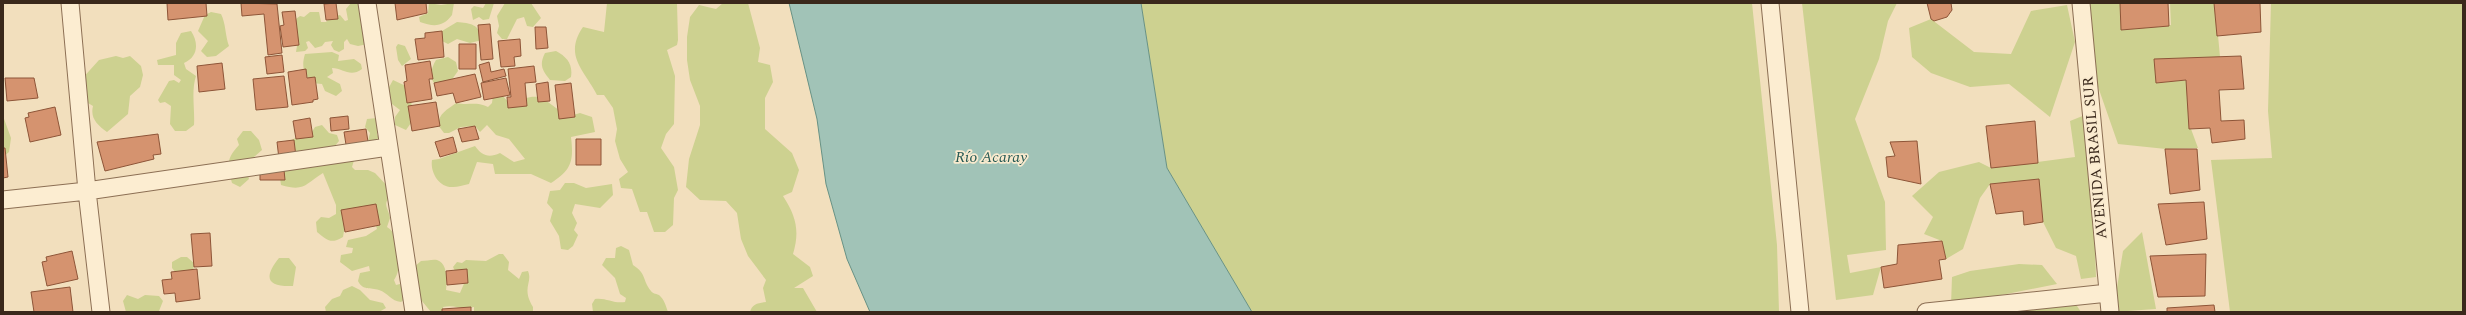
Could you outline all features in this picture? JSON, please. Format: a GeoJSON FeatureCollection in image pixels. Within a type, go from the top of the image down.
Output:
{"type":"FeatureCollection","features":[{"type":"Feature","properties":{"kind":"street"},"geometry":{"type":"LineString","coordinates":[[70,3],[87,191],[101,312]]}},
{"type":"Feature","properties":{"kind":"street"},"geometry":{"type":"LineString","coordinates":[[367,3],[414,312]]}},
{"type":"Feature","properties":{"kind":"street"},"geometry":{"type":"LineString","coordinates":[[1770,3],[1800,312]]}},
{"type":"Feature","properties":{"kind":"street","name":"AVENIDA BRASIL SUR"},"geometry":{"type":"LineString","coordinates":[[2081,3],[2110,312]]}},
{"type":"Feature","properties":{"kind":"street"},"geometry":{"type":"LineString","coordinates":[[3,200],[87,191],[388,147]]}},
{"type":"Feature","properties":{"kind":"street"},"geometry":{"type":"LineString","coordinates":[[1926,312],[2108,293]]}},
{"type":"Feature","properties":{"kind":"green space"},"geometry":{"type":"Polygon","coordinates":[[[351,3],[363,4],[368,44],[358,46],[350,44],[347,39],[344,42],[344,49],[339,52],[334,50],[331,45],[333,41],[325,42],[322,46],[315,48],[309,41],[306,42],[308,48],[305,51],[296,52],[298,40],[293,21],[300,16],[304,17],[310,12],[319,12],[321,22],[326,22],[330,17],[340,15],[345,21],[348,20],[346,9],[351,3]]]}},
{"type":"Feature","properties":{"kind":"green space"},"geometry":{"type":"Polygon","coordinates":[[[429,3],[441,5],[454,3],[452,15],[445,22],[438,25],[430,25],[420,22],[419,17],[428,13],[429,3]]]}},
{"type":"Feature","properties":{"kind":"green space"},"geometry":{"type":"Polygon","coordinates":[[[486,3],[494,3],[489,19],[483,20],[479,17],[473,20],[471,9],[474,6],[483,8],[486,3]]]}},
{"type":"Feature","properties":{"kind":"green space"},"geometry":{"type":"Polygon","coordinates":[[[505,3],[531,3],[541,18],[533,27],[527,26],[524,17],[517,19],[507,39],[502,39],[497,33],[499,26],[497,16],[505,3]]]}},
{"type":"Feature","properties":{"kind":"green space"},"geometry":{"type":"Polygon","coordinates":[[[607,3],[677,3],[677,45],[667,50],[675,76],[674,124],[666,134],[661,148],[674,167],[678,190],[674,198],[673,225],[665,232],[654,232],[647,212],[640,212],[632,189],[621,188],[619,179],[628,172],[620,159],[615,141],[617,129],[613,108],[604,95],[597,95],[582,71],[575,55],[577,37],[583,27],[604,32],[607,3]]]}},
{"type":"Feature","properties":{"kind":"green space"},"geometry":{"type":"Polygon","coordinates":[[[723,3],[748,3],[760,48],[758,62],[770,65],[773,82],[765,98],[765,129],[792,153],[799,170],[792,192],[783,196],[791,210],[796,224],[796,238],[793,254],[810,267],[813,276],[794,288],[803,288],[817,312],[750,312],[752,307],[756,304],[766,302],[763,288],[766,280],[748,256],[741,239],[737,213],[726,201],[700,200],[686,187],[689,159],[700,125],[700,106],[690,80],[687,60],[687,37],[690,17],[699,5],[716,9],[723,3]]]}},
{"type":"Feature","properties":{"kind":"green space"},"geometry":{"type":"Polygon","coordinates":[[[1141,3],[1752,3],[1777,245],[1779,312],[1252,312],[1167,168],[1141,3]]]}},
{"type":"Feature","properties":{"kind":"green space"},"geometry":{"type":"Polygon","coordinates":[[[1802,3],[1897,3],[1888,21],[1879,59],[1855,119],[1885,202],[1886,250],[1847,255],[1850,273],[1881,267],[1873,295],[1836,300],[1802,3]]]}},
{"type":"Feature","properties":{"kind":"green space"},"geometry":{"type":"Polygon","coordinates":[[[2083,3],[2121,3],[2123,30],[2171,25],[2170,3],[2215,3],[2220,57],[2156,59],[2158,83],[2188,80],[2191,129],[2198,148],[2166,149],[2118,144],[2088,58],[2083,3]]]}},
{"type":"Feature","properties":{"kind":"green space"},"geometry":{"type":"Polygon","coordinates":[[[2271,3],[2463,3],[2463,312],[2230,312],[2211,160],[2272,158],[2268,111],[2271,3]]]}},
{"type":"Feature","properties":{"kind":"green space"},"geometry":{"type":"Polygon","coordinates":[[[2067,5],[2075,42],[2050,117],[2009,84],[1970,87],[1931,73],[1912,57],[1909,28],[1931,19],[1974,52],[2011,54],[2031,11],[2067,5]]]}},
{"type":"Feature","properties":{"kind":"green space"},"geometry":{"type":"Polygon","coordinates":[[[211,12],[221,14],[229,46],[216,56],[207,57],[201,51],[208,41],[198,31],[205,15],[211,12]]]}},
{"type":"Feature","properties":{"kind":"green space"},"geometry":{"type":"Polygon","coordinates":[[[457,22],[474,25],[479,31],[482,40],[470,43],[457,39],[448,44],[442,41],[442,31],[457,22]]]}},
{"type":"Feature","properties":{"kind":"green space"},"geometry":{"type":"Polygon","coordinates":[[[191,31],[194,36],[196,49],[192,57],[184,63],[186,69],[196,76],[193,94],[194,125],[186,131],[175,131],[170,124],[171,106],[165,102],[160,103],[158,100],[169,81],[174,80],[179,83],[181,80],[174,75],[174,65],[158,65],[157,60],[176,55],[176,43],[181,33],[191,31]]]}},
{"type":"Feature","properties":{"kind":"green space"},"geometry":{"type":"Polygon","coordinates":[[[398,44],[405,46],[411,59],[402,66],[398,60],[396,47],[398,44]]]}},
{"type":"Feature","properties":{"kind":"green space"},"geometry":{"type":"Polygon","coordinates":[[[556,51],[566,58],[571,68],[571,77],[565,81],[550,80],[542,67],[542,61],[545,53],[556,51]]]}},
{"type":"Feature","properties":{"kind":"green space"},"geometry":{"type":"Polygon","coordinates":[[[332,52],[339,55],[338,61],[354,59],[361,64],[362,69],[358,72],[350,73],[332,68],[333,73],[327,77],[340,84],[342,91],[336,96],[325,91],[322,84],[312,83],[305,73],[303,66],[305,54],[332,52]]]}},
{"type":"Feature","properties":{"kind":"green space"},"geometry":{"type":"Polygon","coordinates":[[[116,56],[123,58],[130,56],[141,66],[143,75],[140,87],[130,96],[128,114],[107,132],[100,127],[93,118],[93,106],[83,100],[80,81],[99,60],[116,56]]]}},
{"type":"Feature","properties":{"kind":"green space"},"geometry":{"type":"Polygon","coordinates":[[[448,57],[456,62],[458,71],[448,85],[438,88],[433,82],[431,75],[433,67],[436,60],[448,57]]]}},
{"type":"Feature","properties":{"kind":"green space"},"geometry":{"type":"Polygon","coordinates":[[[393,80],[410,88],[413,120],[406,130],[395,125],[395,117],[400,110],[392,104],[387,91],[393,80]]]}},
{"type":"Feature","properties":{"kind":"green space"},"geometry":{"type":"Polygon","coordinates":[[[501,94],[511,105],[530,97],[537,97],[542,98],[560,111],[570,116],[580,113],[592,117],[595,132],[571,137],[572,153],[570,164],[563,174],[551,183],[531,174],[495,174],[493,164],[477,162],[469,184],[453,187],[444,185],[436,178],[434,174],[432,169],[432,160],[439,159],[475,146],[480,152],[489,156],[500,153],[514,162],[525,159],[509,139],[496,135],[487,125],[480,132],[475,126],[461,127],[449,133],[444,133],[438,125],[440,117],[456,103],[479,104],[488,107],[492,103],[493,95],[501,94]]]}},
{"type":"Feature","properties":{"kind":"green space"},"geometry":{"type":"Polygon","coordinates":[[[2090,113],[2096,277],[2081,279],[2076,256],[2056,248],[2043,222],[2038,179],[1990,184],[1980,198],[1963,249],[1946,259],[1942,241],[1924,234],[1933,217],[1912,196],[1939,172],[1979,162],[1991,168],[2075,157],[2070,121],[2090,113]]]}},
{"type":"Feature","properties":{"kind":"green space"},"geometry":{"type":"Polygon","coordinates":[[[3,116],[11,138],[9,152],[3,157],[3,116]]]}},
{"type":"Feature","properties":{"kind":"green space"},"geometry":{"type":"Polygon","coordinates":[[[377,118],[383,129],[377,133],[377,135],[383,139],[367,145],[370,133],[365,127],[367,119],[377,118]]]}},
{"type":"Feature","properties":{"kind":"green space"},"geometry":{"type":"Polygon","coordinates":[[[322,125],[329,133],[337,135],[339,141],[334,147],[355,157],[352,167],[355,170],[368,170],[375,173],[390,189],[391,195],[386,204],[390,218],[387,227],[392,231],[398,244],[399,268],[394,280],[396,285],[400,284],[405,299],[401,302],[395,300],[382,291],[364,287],[360,284],[358,281],[360,273],[370,271],[369,266],[352,271],[340,262],[341,255],[352,253],[353,248],[346,247],[348,240],[366,236],[377,229],[374,219],[346,219],[343,237],[332,241],[324,238],[317,232],[316,222],[321,217],[329,218],[336,214],[336,205],[323,173],[304,186],[295,188],[281,185],[279,171],[298,154],[289,141],[300,136],[310,135],[315,127],[322,125]]]}},
{"type":"Feature","properties":{"kind":"green space"},"geometry":{"type":"Polygon","coordinates":[[[243,131],[251,131],[259,140],[262,150],[245,165],[249,179],[240,187],[232,183],[229,171],[229,162],[232,154],[239,145],[237,139],[243,131]]]}},
{"type":"Feature","properties":{"kind":"green space"},"geometry":{"type":"Polygon","coordinates":[[[565,183],[574,183],[586,188],[612,184],[613,195],[600,208],[575,204],[572,213],[577,223],[574,230],[578,235],[573,246],[568,250],[561,249],[559,236],[550,221],[553,210],[547,203],[550,191],[560,190],[565,183]]]}},
{"type":"Feature","properties":{"kind":"green space"},"geometry":{"type":"Polygon","coordinates":[[[2142,232],[2156,309],[2113,312],[2123,251],[2142,232]]]}},
{"type":"Feature","properties":{"kind":"green space"},"geometry":{"type":"Polygon","coordinates":[[[621,246],[629,250],[633,265],[640,271],[652,292],[662,298],[668,312],[593,312],[592,304],[595,299],[625,302],[626,298],[620,294],[615,278],[602,265],[606,258],[615,258],[616,248],[621,246]]]}},
{"type":"Feature","properties":{"kind":"green space"},"geometry":{"type":"Polygon","coordinates":[[[499,254],[503,254],[509,262],[508,270],[519,279],[522,272],[528,271],[529,279],[527,290],[533,307],[533,312],[474,312],[474,307],[465,308],[447,306],[443,307],[444,312],[431,312],[417,295],[419,286],[414,267],[421,261],[437,260],[441,262],[446,273],[446,290],[460,293],[466,279],[457,275],[453,267],[457,262],[462,263],[466,260],[486,261],[499,254]]]}},
{"type":"Feature","properties":{"kind":"green space"},"geometry":{"type":"Polygon","coordinates":[[[181,257],[187,257],[195,264],[192,272],[177,274],[172,268],[172,262],[181,257]]]}},
{"type":"Feature","properties":{"kind":"green space"},"geometry":{"type":"Polygon","coordinates":[[[279,258],[289,258],[296,267],[293,286],[278,285],[270,280],[271,271],[279,258]]]}},
{"type":"Feature","properties":{"kind":"green space"},"geometry":{"type":"Polygon","coordinates":[[[2019,264],[2042,265],[2057,284],[1951,305],[1952,277],[1970,271],[2019,264]]]}},
{"type":"Feature","properties":{"kind":"green space"},"geometry":{"type":"Polygon","coordinates":[[[352,286],[360,290],[370,300],[383,303],[386,308],[379,312],[326,312],[325,307],[332,299],[340,296],[343,290],[352,286]]]}},
{"type":"Feature","properties":{"kind":"green space"},"geometry":{"type":"Polygon","coordinates":[[[127,295],[138,299],[145,295],[159,296],[163,301],[159,311],[126,312],[123,301],[127,295]]]}},
{"type":"Feature","properties":{"kind":"green space"},"geometry":{"type":"Polygon","coordinates":[[[2075,303],[2081,312],[1993,312],[2075,303]]]}},
{"type":"Feature","properties":{"kind":"water","name":"Río Acaray"},"geometry":{"type":"Polygon","coordinates":[[[789,3],[1141,3],[1167,168],[1252,312],[870,312],[847,259],[826,184],[817,119],[789,3]]]}},
{"type":"Feature","properties":{"kind":"building"},"geometry":{"type":"Polygon","coordinates":[[[167,3],[206,3],[207,16],[168,20],[167,3]]]}},
{"type":"Feature","properties":{"kind":"building"},"geometry":{"type":"Polygon","coordinates":[[[241,3],[277,4],[282,53],[268,55],[264,14],[242,16],[241,3]]]}},
{"type":"Feature","properties":{"kind":"building"},"geometry":{"type":"Polygon","coordinates":[[[336,3],[338,19],[326,20],[324,4],[336,3]]]}},
{"type":"Feature","properties":{"kind":"building"},"geometry":{"type":"Polygon","coordinates":[[[395,3],[426,3],[427,13],[397,20],[395,3]]]}},
{"type":"Feature","properties":{"kind":"building"},"geometry":{"type":"Polygon","coordinates":[[[1927,3],[1951,3],[1952,10],[1947,17],[1934,21],[1931,19],[1927,3]]]}},
{"type":"Feature","properties":{"kind":"building"},"geometry":{"type":"Polygon","coordinates":[[[2120,3],[2168,3],[2169,26],[2121,30],[2120,3]]]}},
{"type":"Feature","properties":{"kind":"building"},"geometry":{"type":"Polygon","coordinates":[[[2214,3],[2260,3],[2261,32],[2217,36],[2214,3]]]}},
{"type":"Feature","properties":{"kind":"building"},"geometry":{"type":"Polygon","coordinates":[[[295,11],[299,45],[283,47],[280,26],[284,25],[282,12],[295,11]]]}},
{"type":"Feature","properties":{"kind":"building"},"geometry":{"type":"Polygon","coordinates":[[[490,24],[493,59],[481,60],[478,25],[490,24]]]}},
{"type":"Feature","properties":{"kind":"building"},"geometry":{"type":"Polygon","coordinates":[[[535,27],[546,27],[548,48],[536,49],[535,27]]]}},
{"type":"Feature","properties":{"kind":"building"},"geometry":{"type":"Polygon","coordinates":[[[442,31],[444,57],[418,60],[415,39],[425,38],[425,33],[442,31]]]}},
{"type":"Feature","properties":{"kind":"building"},"geometry":{"type":"Polygon","coordinates":[[[520,39],[521,56],[514,57],[515,66],[501,67],[498,41],[520,39]]]}},
{"type":"Feature","properties":{"kind":"building"},"geometry":{"type":"Polygon","coordinates":[[[459,44],[476,44],[476,69],[459,69],[459,44]]]}},
{"type":"Feature","properties":{"kind":"building"},"geometry":{"type":"Polygon","coordinates":[[[282,55],[284,72],[267,74],[265,57],[282,55]]]}},
{"type":"Feature","properties":{"kind":"building"},"geometry":{"type":"Polygon","coordinates":[[[2241,56],[2244,89],[2219,90],[2221,121],[2244,120],[2245,139],[2212,143],[2210,128],[2189,129],[2186,80],[2156,83],[2154,59],[2241,56]]]}},
{"type":"Feature","properties":{"kind":"building"},"geometry":{"type":"Polygon","coordinates":[[[430,61],[433,79],[429,79],[432,99],[407,103],[404,82],[407,81],[405,65],[430,61]]]}},
{"type":"Feature","properties":{"kind":"building"},"geometry":{"type":"Polygon","coordinates":[[[489,62],[491,72],[504,69],[506,76],[483,82],[479,65],[489,62]]]}},
{"type":"Feature","properties":{"kind":"building"},"geometry":{"type":"Polygon","coordinates":[[[222,63],[225,89],[199,92],[197,66],[222,63]]]}},
{"type":"Feature","properties":{"kind":"building"},"geometry":{"type":"Polygon","coordinates":[[[534,66],[536,82],[525,83],[527,106],[508,108],[507,97],[511,97],[508,69],[534,66]]]}},
{"type":"Feature","properties":{"kind":"building"},"geometry":{"type":"Polygon","coordinates":[[[306,69],[307,78],[315,77],[318,99],[313,100],[313,102],[292,105],[288,72],[306,69]]]}},
{"type":"Feature","properties":{"kind":"building"},"geometry":{"type":"Polygon","coordinates":[[[475,74],[481,97],[456,103],[453,93],[437,96],[434,83],[475,74]]]}},
{"type":"Feature","properties":{"kind":"building"},"geometry":{"type":"Polygon","coordinates":[[[284,76],[288,107],[256,110],[253,79],[284,76]]]}},
{"type":"Feature","properties":{"kind":"building"},"geometry":{"type":"Polygon","coordinates":[[[5,78],[34,78],[38,98],[7,101],[5,78]]]}},
{"type":"Feature","properties":{"kind":"building"},"geometry":{"type":"Polygon","coordinates":[[[506,78],[510,95],[484,100],[481,83],[506,78]]]}},
{"type":"Feature","properties":{"kind":"building"},"geometry":{"type":"Polygon","coordinates":[[[548,82],[550,101],[538,102],[536,84],[548,82]]]}},
{"type":"Feature","properties":{"kind":"building"},"geometry":{"type":"Polygon","coordinates":[[[571,83],[575,117],[559,119],[555,85],[571,83]]]}},
{"type":"Feature","properties":{"kind":"building"},"geometry":{"type":"Polygon","coordinates":[[[436,102],[440,126],[412,131],[408,106],[436,102]]]}},
{"type":"Feature","properties":{"kind":"building"},"geometry":{"type":"Polygon","coordinates":[[[55,107],[61,135],[30,142],[25,118],[29,117],[28,113],[55,107]]]}},
{"type":"Feature","properties":{"kind":"building"},"geometry":{"type":"Polygon","coordinates":[[[348,116],[349,129],[331,131],[330,118],[348,116]]]}},
{"type":"Feature","properties":{"kind":"building"},"geometry":{"type":"Polygon","coordinates":[[[310,118],[313,137],[296,139],[293,121],[310,118]]]}},
{"type":"Feature","properties":{"kind":"building"},"geometry":{"type":"Polygon","coordinates":[[[2035,121],[2038,163],[1991,168],[1986,126],[2035,121]]]}},
{"type":"Feature","properties":{"kind":"building"},"geometry":{"type":"Polygon","coordinates":[[[475,126],[479,139],[462,142],[458,129],[475,126]]]}},
{"type":"Feature","properties":{"kind":"building"},"geometry":{"type":"Polygon","coordinates":[[[366,129],[369,148],[347,151],[344,132],[366,129]]]}},
{"type":"Feature","properties":{"kind":"building"},"geometry":{"type":"Polygon","coordinates":[[[158,134],[161,154],[153,155],[154,159],[105,171],[97,142],[158,134]]]}},
{"type":"Feature","properties":{"kind":"building"},"geometry":{"type":"Polygon","coordinates":[[[453,137],[457,152],[440,157],[435,142],[453,137]]]}},
{"type":"Feature","properties":{"kind":"building"},"geometry":{"type":"Polygon","coordinates":[[[576,139],[601,139],[601,165],[576,165],[576,139]]]}},
{"type":"Feature","properties":{"kind":"building"},"geometry":{"type":"Polygon","coordinates":[[[294,140],[296,157],[279,159],[277,142],[294,140]]]}},
{"type":"Feature","properties":{"kind":"building"},"geometry":{"type":"Polygon","coordinates":[[[1917,141],[1921,184],[1888,177],[1886,157],[1895,156],[1890,142],[1917,141]]]}},
{"type":"Feature","properties":{"kind":"building"},"geometry":{"type":"Polygon","coordinates":[[[3,148],[5,148],[8,177],[3,178],[3,148]]]}},
{"type":"Feature","properties":{"kind":"building"},"geometry":{"type":"Polygon","coordinates":[[[2165,149],[2197,149],[2200,190],[2170,194],[2165,149]]]}},
{"type":"Feature","properties":{"kind":"building"},"geometry":{"type":"Polygon","coordinates":[[[260,170],[284,170],[285,180],[260,180],[260,170]]]}},
{"type":"Feature","properties":{"kind":"building"},"geometry":{"type":"Polygon","coordinates":[[[2039,179],[2043,222],[2024,225],[2023,211],[1996,214],[1990,184],[2039,179]]]}},
{"type":"Feature","properties":{"kind":"building"},"geometry":{"type":"Polygon","coordinates":[[[2204,202],[2207,239],[2166,245],[2158,204],[2204,202]]]}},
{"type":"Feature","properties":{"kind":"building"},"geometry":{"type":"Polygon","coordinates":[[[376,204],[380,225],[345,232],[341,210],[376,204]]]}},
{"type":"Feature","properties":{"kind":"building"},"geometry":{"type":"Polygon","coordinates":[[[210,233],[212,266],[194,267],[191,234],[210,233]]]}},
{"type":"Feature","properties":{"kind":"building"},"geometry":{"type":"Polygon","coordinates":[[[1942,241],[1946,259],[1939,260],[1942,279],[1884,288],[1881,267],[1897,264],[1898,245],[1942,241]]]}},
{"type":"Feature","properties":{"kind":"building"},"geometry":{"type":"Polygon","coordinates":[[[72,251],[78,279],[47,286],[42,262],[47,261],[46,257],[72,251]]]}},
{"type":"Feature","properties":{"kind":"building"},"geometry":{"type":"Polygon","coordinates":[[[2206,254],[2205,296],[2158,297],[2150,256],[2206,254]]]}},
{"type":"Feature","properties":{"kind":"building"},"geometry":{"type":"Polygon","coordinates":[[[197,269],[200,299],[176,302],[175,293],[164,294],[162,280],[172,279],[171,272],[197,269]]]}},
{"type":"Feature","properties":{"kind":"building"},"geometry":{"type":"Polygon","coordinates":[[[467,269],[468,283],[447,285],[446,271],[467,269]]]}},
{"type":"Feature","properties":{"kind":"building"},"geometry":{"type":"Polygon","coordinates":[[[70,287],[73,312],[34,312],[31,292],[70,287]]]}},
{"type":"Feature","properties":{"kind":"building"},"geometry":{"type":"Polygon","coordinates":[[[2214,305],[2215,312],[2167,312],[2167,308],[2214,305]]]}},
{"type":"Feature","properties":{"kind":"building"},"geometry":{"type":"Polygon","coordinates":[[[471,307],[471,312],[442,312],[442,309],[471,307]]]}}]}
